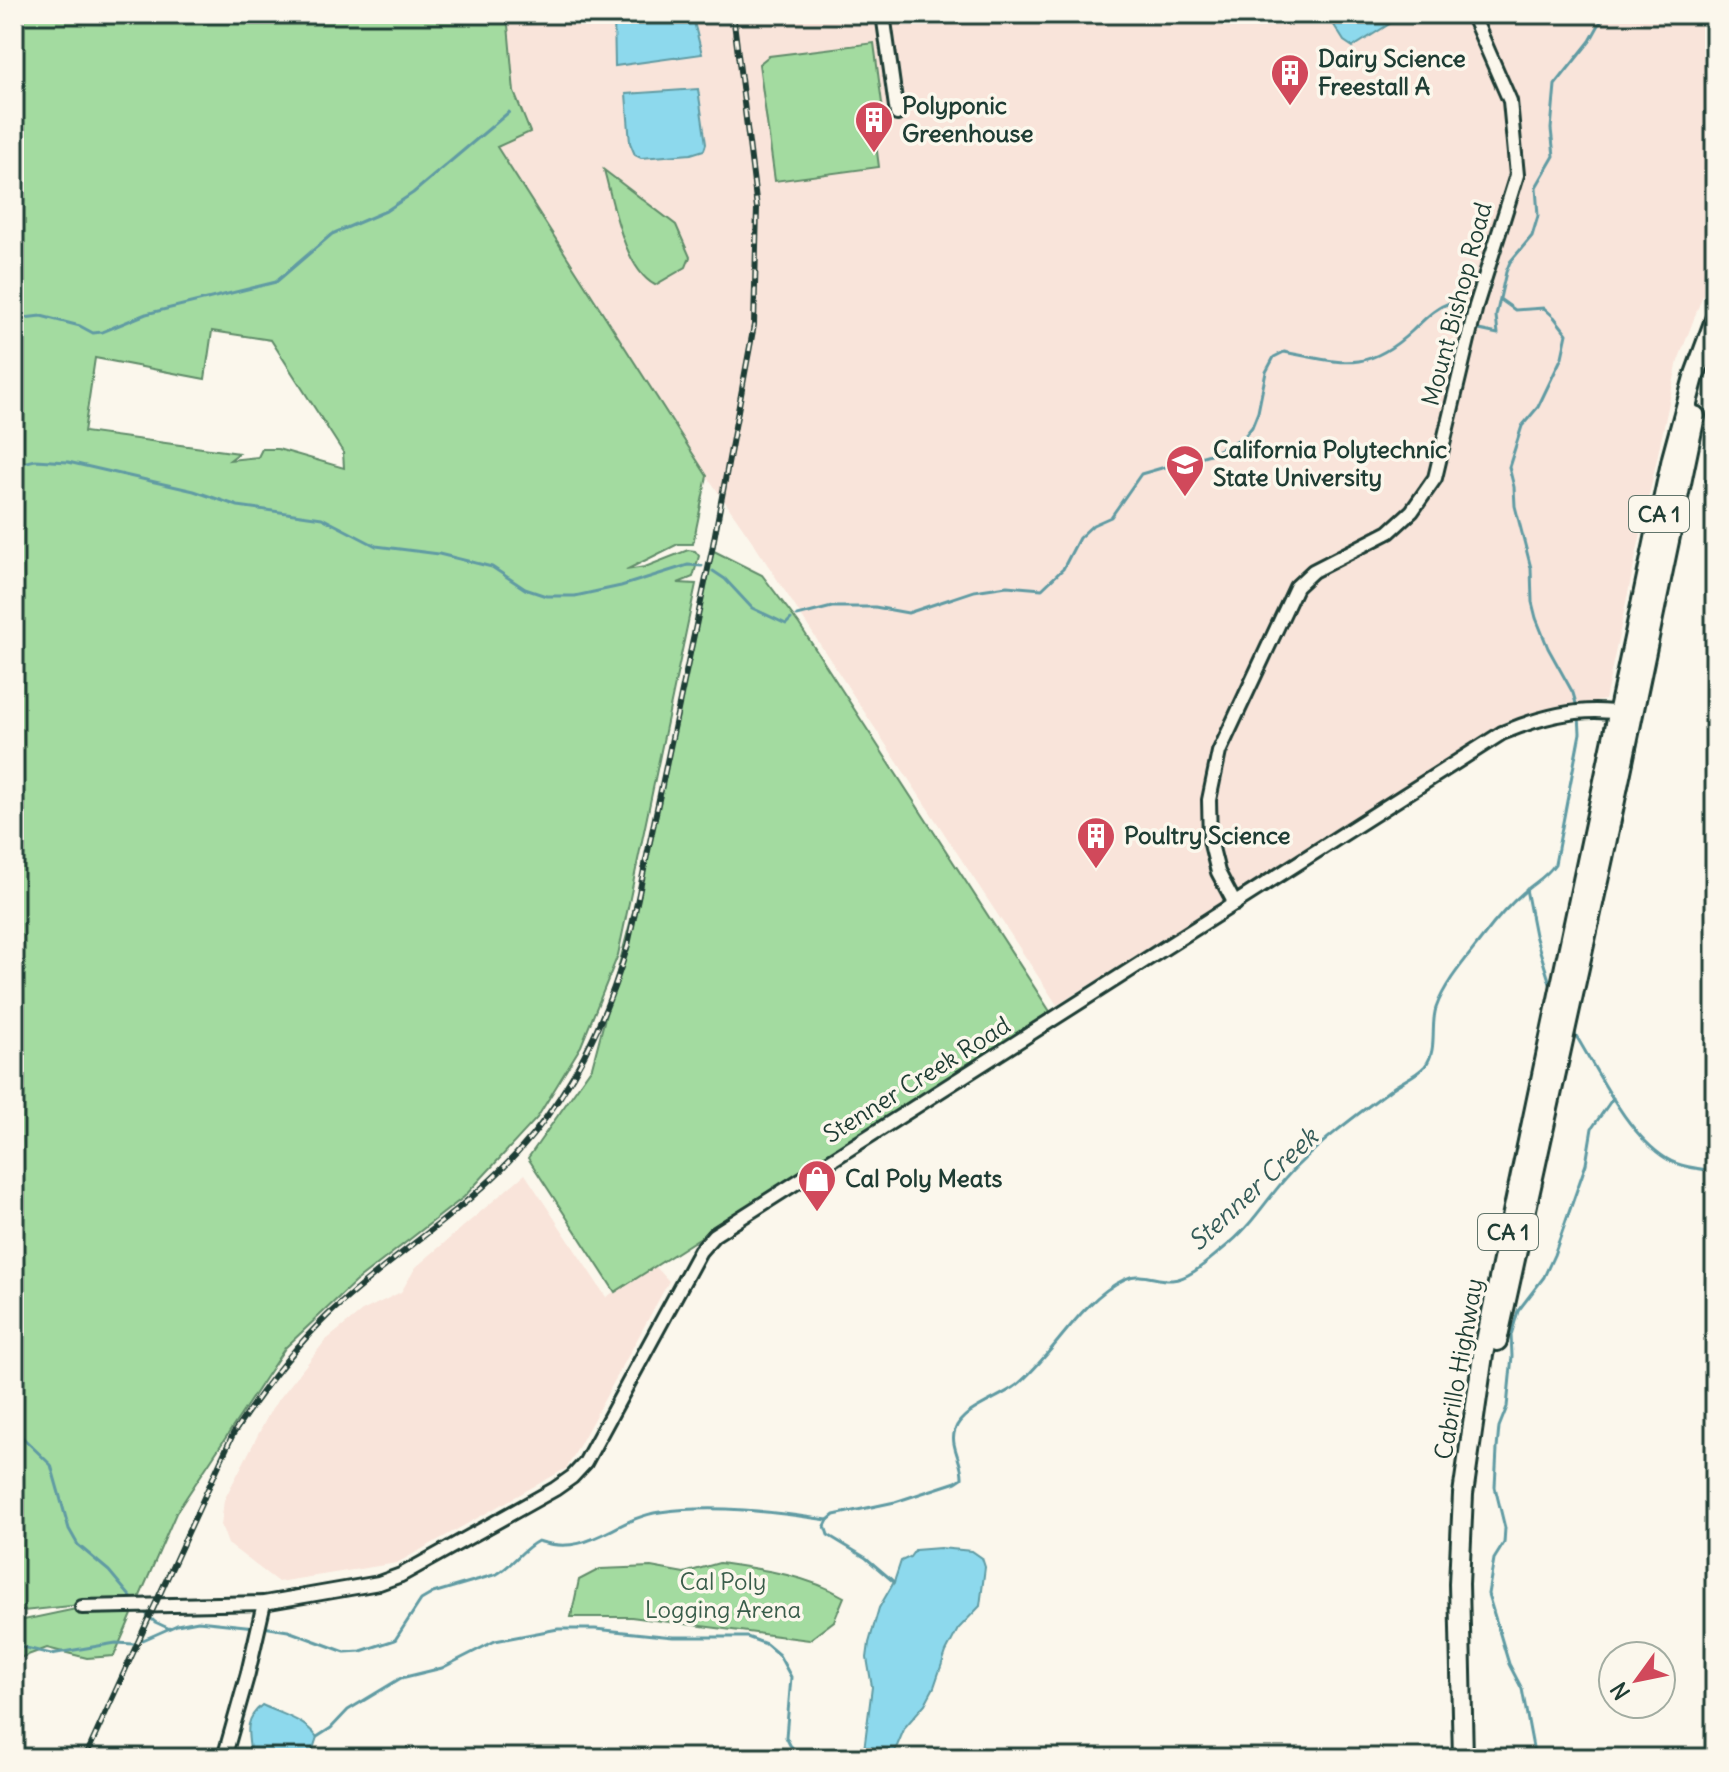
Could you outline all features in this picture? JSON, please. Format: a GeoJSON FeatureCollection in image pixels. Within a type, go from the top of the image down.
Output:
{"type":"FeatureCollection","features":[{"type":"Feature","properties":{"kind":"highway","name":"CA 1"},"geometry":{"type":"LineString","coordinates":[[1625,714],[1681,420],[1715,320]]}},
{"type":"Feature","properties":{"kind":"highway","name":"CA 1"},"geometry":{"type":"LineString","coordinates":[[1625,714],[1693,422],[1715,353]]}},
{"type":"Feature","properties":{"kind":"highway","name":"Cabrillo Highway"},"geometry":{"type":"LineString","coordinates":[[1463,1758],[1459,1584],[1463,1494],[1472,1417],[1625,714]]}},
{"type":"Feature","properties":{"kind":"highway","name":"Cabrillo Highway"},"geometry":{"type":"LineString","coordinates":[[1474,1758],[1470,1577],[1477,1459],[1495,1349],[1524,1227],[1625,714]]}},
{"type":"Feature","properties":{"kind":"street"},"geometry":{"type":"LineString","coordinates":[[883,14],[897,114]]}},
{"type":"Feature","properties":{"kind":"street","name":"Mount Bishop Road"},"geometry":{"type":"LineString","coordinates":[[1235,904],[1218,872],[1210,840],[1209,800],[1219,752],[1296,587],[1313,571],[1389,532],[1412,511],[1435,478],[1476,306],[1517,175],[1510,101],[1472,14]]}},
{"type":"Feature","properties":{"kind":"street","name":"Stenner Creek Road"},"geometry":{"type":"LineString","coordinates":[[82,1607],[264,1603],[392,1579],[555,1489],[585,1463],[700,1251],[714,1235],[1502,733],[1589,709],[1625,714]]}},
{"type":"Feature","properties":{"kind":"street"},"geometry":{"type":"LineString","coordinates":[[224,1758],[264,1603]]}},
{"type":"Feature","properties":{"kind":"shaded area","name":"California Polytechnic State University"},"geometry":{"type":"Polygon","coordinates":[[[409,14],[1715,14],[1715,263],[1678,361],[1605,700],[1512,719],[1499,725],[1057,1005],[707,476],[409,14]]]}},
{"type":"Feature","properties":{"kind":"shaded area"},"geometry":{"type":"Polygon","coordinates":[[[525,1174],[606,1297],[655,1266],[669,1281],[567,1468],[397,1563],[278,1582],[228,1544],[221,1525],[224,1500],[272,1408],[325,1341],[362,1311],[401,1292],[416,1267],[525,1174]]]}},
{"type":"Feature","properties":{"kind":"green space"},"geometry":{"type":"Polygon","coordinates":[[[14,14],[507,14],[514,92],[530,132],[497,147],[707,476],[693,544],[678,544],[626,570],[645,567],[688,550],[695,551],[699,556],[693,577],[678,583],[696,584],[618,955],[581,1046],[537,1118],[464,1197],[355,1282],[285,1348],[176,1513],[114,1656],[87,1658],[47,1648],[14,1660],[14,1622],[109,1602],[14,1612],[14,14]],[[212,331],[205,379],[95,358],[84,432],[239,453],[230,460],[258,457],[262,449],[278,449],[344,468],[343,452],[271,340],[212,331]]]}},
{"type":"Feature","properties":{"kind":"green space"},"geometry":{"type":"Polygon","coordinates":[[[874,43],[885,126],[874,128],[879,167],[775,181],[759,64],[769,56],[874,43]]]}},
{"type":"Feature","properties":{"kind":"green space"},"geometry":{"type":"Polygon","coordinates":[[[604,170],[676,225],[690,257],[686,267],[655,285],[644,277],[621,234],[604,170]]]}},
{"type":"Feature","properties":{"kind":"green space"},"geometry":{"type":"Polygon","coordinates":[[[712,550],[762,575],[799,624],[1051,1013],[615,1292],[528,1158],[592,1067],[647,859],[712,550]]]}},
{"type":"Feature","properties":{"kind":"green space","name":"Cal Poly Logging Arena"},"geometry":{"type":"Polygon","coordinates":[[[719,1563],[799,1578],[844,1597],[834,1621],[809,1640],[631,1617],[571,1617],[579,1580],[600,1569],[651,1567],[684,1573],[719,1563]]]}},
{"type":"Feature","properties":{"kind":"water"},"geometry":{"type":"Polygon","coordinates":[[[614,14],[692,14],[702,54],[615,66],[614,14]]]}},
{"type":"Feature","properties":{"kind":"water"},"geometry":{"type":"Polygon","coordinates":[[[1327,14],[1405,14],[1353,47],[1344,41],[1327,14]]]}},
{"type":"Feature","properties":{"kind":"water"},"geometry":{"type":"Polygon","coordinates":[[[698,89],[706,144],[704,150],[641,158],[635,155],[630,143],[626,94],[698,89]]]}},
{"type":"Feature","properties":{"kind":"water"},"geometry":{"type":"Polygon","coordinates":[[[940,1548],[972,1551],[982,1558],[985,1567],[980,1606],[958,1629],[934,1687],[925,1704],[905,1727],[892,1758],[863,1758],[872,1687],[867,1658],[879,1608],[894,1582],[901,1561],[910,1557],[915,1550],[940,1548]]]}},
{"type":"Feature","properties":{"kind":"water"},"geometry":{"type":"Polygon","coordinates":[[[262,1705],[298,1721],[317,1737],[310,1758],[251,1758],[249,1723],[262,1705]]]}},
{"type":"Feature","properties":{"kind":"waterway","name":"Stenner Creek"},"geometry":{"type":"LineString","coordinates":[[1479,330],[1498,334],[1496,316],[1506,272],[1510,262],[1532,236],[1538,216],[1536,187],[1554,156],[1551,129],[1555,85],[1590,41],[1605,14]]}},
{"type":"Feature","properties":{"kind":"waterway"},"geometry":{"type":"LineString","coordinates":[[15,319],[41,316],[80,326],[93,333],[102,332],[146,314],[276,282],[332,234],[386,211],[413,193],[509,112]]}},
{"type":"Feature","properties":{"kind":"waterway","name":"Stenner Creek"},"geometry":{"type":"LineString","coordinates":[[1501,300],[1515,310],[1544,308],[1567,334],[1562,357],[1538,407],[1522,426],[1509,467],[1515,506],[1531,568],[1536,618],[1577,707]]}},
{"type":"Feature","properties":{"kind":"waterway"},"geometry":{"type":"LineString","coordinates":[[797,616],[832,607],[875,607],[908,613],[974,591],[1007,586],[1042,589],[1063,569],[1079,538],[1093,525],[1111,517],[1141,474],[1210,454],[1244,437],[1258,412],[1266,372],[1274,357],[1284,352],[1337,361],[1366,360],[1395,345],[1446,304],[1452,302],[1464,320]]}},
{"type":"Feature","properties":{"kind":"waterway"},"geometry":{"type":"LineString","coordinates":[[14,465],[35,460],[68,462],[194,491],[238,506],[322,518],[376,546],[439,554],[492,567],[525,589],[546,596],[575,596],[621,586],[688,565],[702,566]]}},
{"type":"Feature","properties":{"kind":"waterway"},"geometry":{"type":"LineString","coordinates":[[713,571],[725,579],[752,608],[786,624],[791,619]]}},
{"type":"Feature","properties":{"kind":"waterway","name":"Stenner Creek"},"geometry":{"type":"LineString","coordinates":[[263,1627],[288,1631],[345,1652],[361,1651],[395,1640],[421,1600],[433,1593],[497,1574],[538,1541],[572,1545],[643,1516],[681,1510],[744,1510],[828,1520],[834,1515],[895,1502],[962,1478],[954,1442],[959,1423],[973,1410],[1017,1385],[1094,1300],[1131,1277],[1172,1280],[1200,1268],[1235,1239],[1286,1177],[1318,1147],[1425,1066],[1433,1046],[1436,1008],[1451,980],[1502,913],[1555,864],[1580,733],[1579,715]]}},
{"type":"Feature","properties":{"kind":"waterway"},"geometry":{"type":"LineString","coordinates":[[1526,889],[1535,935],[1552,990]]}},
{"type":"Feature","properties":{"kind":"waterway"},"geometry":{"type":"LineString","coordinates":[[1572,1029],[1614,1100],[1652,1148],[1678,1164],[1715,1171]]}},
{"type":"Feature","properties":{"kind":"waterway"},"geometry":{"type":"LineString","coordinates":[[1535,1758],[1522,1689],[1509,1664],[1488,1594],[1494,1559],[1504,1543],[1505,1528],[1495,1487],[1499,1427],[1507,1407],[1511,1335],[1518,1311],[1544,1277],[1554,1255],[1586,1164],[1592,1128],[1613,1098]]}},
{"type":"Feature","properties":{"kind":"waterway"},"geometry":{"type":"LineString","coordinates":[[14,1419],[22,1437],[51,1465],[69,1529],[78,1545],[109,1571],[134,1601]]}},
{"type":"Feature","properties":{"kind":"waterway"},"geometry":{"type":"LineString","coordinates":[[828,1520],[825,1526],[828,1535],[866,1558],[894,1582]]}},
{"type":"Feature","properties":{"kind":"waterway"},"geometry":{"type":"LineString","coordinates":[[142,1610],[155,1622],[168,1628]]}},
{"type":"Feature","properties":{"kind":"waterway","name":"Stenner Creek"},"geometry":{"type":"LineString","coordinates":[[14,1645],[51,1654],[116,1643],[134,1644],[177,1625],[198,1621],[255,1627]]}},
{"type":"Feature","properties":{"kind":"waterway"},"geometry":{"type":"LineString","coordinates":[[317,1737],[331,1728],[348,1710],[401,1678],[442,1668],[495,1641],[558,1629],[595,1629],[673,1637],[747,1637],[766,1644],[779,1655],[791,1677],[786,1737],[802,1758]]}},
{"type":"Feature","properties":{"kind":"railway"},"geometry":{"type":"LineString","coordinates":[[85,1758],[233,1434],[244,1418],[289,1357],[328,1315],[480,1189],[524,1146],[563,1093],[607,1007],[628,945],[712,550],[754,325],[757,208],[733,14]]}},
{"type":"Feature","properties":{"kind":"place","name":"Dairy Science Freestall A"},"geometry":{"type":"Point","coordinates":[1290,107]}},
{"type":"Feature","properties":{"kind":"place","name":"Polyponic Greenhouse"},"geometry":{"type":"Point","coordinates":[874,154]}},
{"type":"Feature","properties":{"kind":"place","name":"California Polytechnic State University"},"geometry":{"type":"Point","coordinates":[1185,498]}},
{"type":"Feature","properties":{"kind":"place","name":"Poultry Science"},"geometry":{"type":"Point","coordinates":[1096,870]}},
{"type":"Feature","properties":{"kind":"place","name":"Cal Poly Meats"},"geometry":{"type":"Point","coordinates":[817,1213]}}]}
